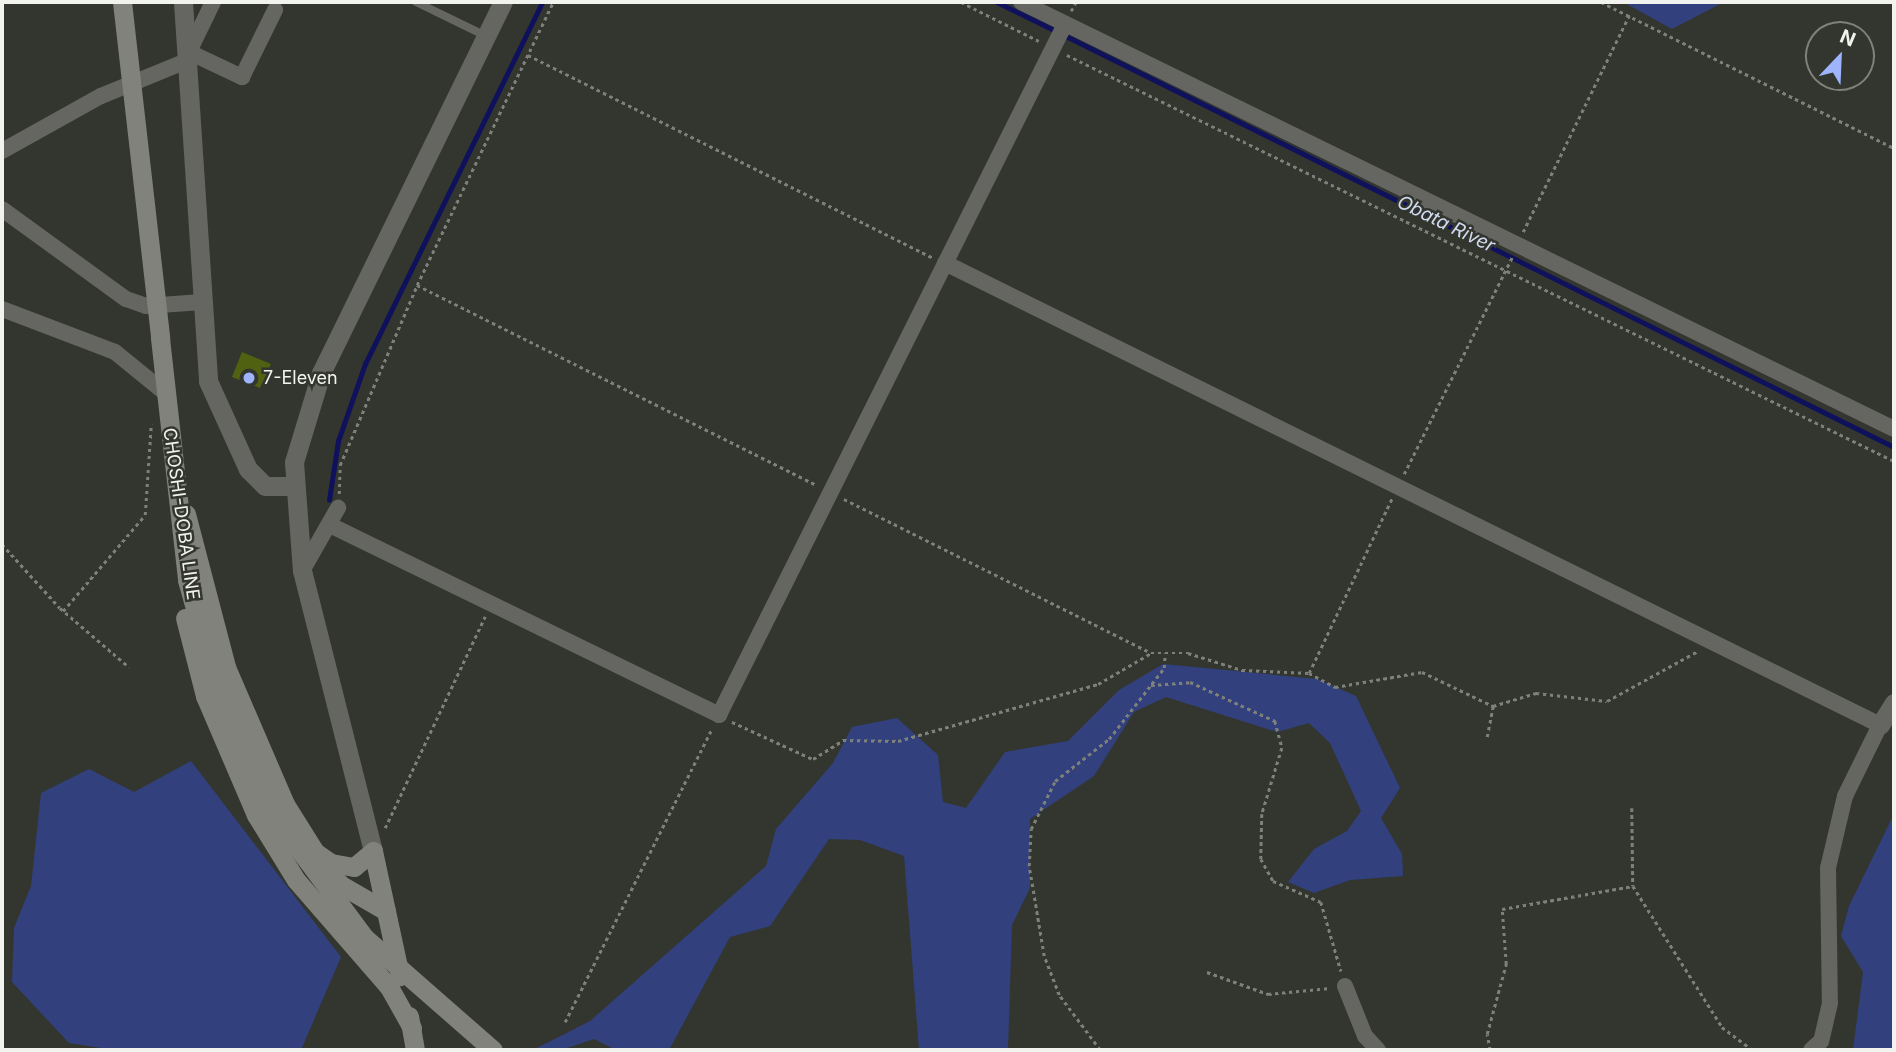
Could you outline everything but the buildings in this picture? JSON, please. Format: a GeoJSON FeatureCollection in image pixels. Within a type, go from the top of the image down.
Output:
{"type":"FeatureCollection","features":[{"type":"Feature","properties":{"kind":"main road","name":"CHOSHI-DOBA LINE"},"geometry":{"type":"LineString","coordinates":[[122,2],[187,580],[218,691],[247,763],[303,861],[365,938],[493,1050]]}},
{"type":"Feature","properties":{"kind":"main road"},"geometry":{"type":"LineString","coordinates":[[177,501],[192,523],[240,708],[315,852],[341,885],[386,912]]}},
{"type":"Feature","properties":{"kind":"main road"},"geometry":{"type":"LineString","coordinates":[[187,580],[181,600],[196,668],[237,777],[296,880],[388,987],[412,1028]]}},
{"type":"Feature","properties":{"kind":"main road"},"geometry":{"type":"LineString","coordinates":[[315,852],[344,868],[372,846],[415,1050]]}},
{"type":"Feature","properties":{"kind":"street"},"geometry":{"type":"LineString","coordinates":[[183,2],[208,381],[237,454],[265,486],[292,486]]}},
{"type":"Feature","properties":{"kind":"street"},"geometry":{"type":"LineString","coordinates":[[2,151],[101,96],[186,57],[214,2]]}},
{"type":"Feature","properties":{"kind":"street"},"geometry":{"type":"LineString","coordinates":[[372,846],[302,571],[292,486],[302,429],[321,373],[503,2]]}},
{"type":"Feature","properties":{"kind":"street"},"geometry":{"type":"LineString","coordinates":[[1021,2],[1894,429]]}},
{"type":"Feature","properties":{"kind":"street"},"geometry":{"type":"LineString","coordinates":[[186,57],[242,77],[275,10]]}},
{"type":"Feature","properties":{"kind":"street"},"geometry":{"type":"LineString","coordinates":[[332,526],[719,715],[1065,24]]}},
{"type":"Feature","properties":{"kind":"street"},"geometry":{"type":"LineString","coordinates":[[2,209],[126,299],[146,306],[202,302]]}},
{"type":"Feature","properties":{"kind":"street"},"geometry":{"type":"LineString","coordinates":[[945,263],[1880,725]]}},
{"type":"Feature","properties":{"kind":"street"},"geometry":{"type":"LineString","coordinates":[[2,309],[115,352],[164,392]]}},
{"type":"Feature","properties":{"kind":"street"},"geometry":{"type":"LineString","coordinates":[[302,571],[332,526],[338,508]]}},
{"type":"Feature","properties":{"kind":"street"},"geometry":{"type":"LineString","coordinates":[[1811,1050],[1821,1041],[1830,1003],[1828,868],[1845,796],[1880,725],[1894,703]]}},
{"type":"Feature","properties":{"kind":"street"},"geometry":{"type":"LineString","coordinates":[[1345,986],[1365,1037],[1378,1050]]}},
{"type":"Feature","properties":{"kind":"lane"},"geometry":{"type":"LineString","coordinates":[[416,2],[488,37]]}},
{"type":"Feature","properties":{"kind":"path"},"geometry":{"type":"LineString","coordinates":[[338,508],[341,465],[417,285],[553,2]]}},
{"type":"Feature","properties":{"kind":"path"},"geometry":{"type":"LineString","coordinates":[[961,2],[1504,274],[1894,461]]}},
{"type":"Feature","properties":{"kind":"path"},"geometry":{"type":"LineString","coordinates":[[1601,2],[1894,148]]}},
{"type":"Feature","properties":{"kind":"path"},"geometry":{"type":"LineString","coordinates":[[1309,673],[1397,486],[1504,274],[1629,16]]}},
{"type":"Feature","properties":{"kind":"path"},"geometry":{"type":"LineString","coordinates":[[528,55],[945,263]]}},
{"type":"Feature","properties":{"kind":"path"},"geometry":{"type":"LineString","coordinates":[[417,285],[1151,653],[1188,653],[1242,670],[1309,673],[1335,687],[1422,672],[1493,706],[1536,693],[1607,701],[1714,643]]}},
{"type":"Feature","properties":{"kind":"path"},"geometry":{"type":"LineString","coordinates":[[64,611],[145,515],[152,414]]}},
{"type":"Feature","properties":{"kind":"path"},"geometry":{"type":"LineString","coordinates":[[2,544],[64,611],[129,667]]}},
{"type":"Feature","properties":{"kind":"path"},"geometry":{"type":"LineString","coordinates":[[372,846],[389,825],[491,603]]}},
{"type":"Feature","properties":{"kind":"path"},"geometry":{"type":"LineString","coordinates":[[565,1023],[719,715],[813,759],[843,740],[898,741],[1098,684],[1151,653]]}},
{"type":"Feature","properties":{"kind":"path"},"geometry":{"type":"LineString","coordinates":[[1100,1050],[1059,995],[1044,956],[1029,866],[1031,829],[1055,780],[1109,739],[1151,685],[1165,653]]}},
{"type":"Feature","properties":{"kind":"path"},"geometry":{"type":"LineString","coordinates":[[1151,685],[1189,682],[1275,721],[1282,748],[1262,814],[1261,859],[1273,881],[1321,902],[1345,986],[1268,995],[1207,972]]}},
{"type":"Feature","properties":{"kind":"path"},"geometry":{"type":"LineString","coordinates":[[1487,737],[1493,706]]}},
{"type":"Feature","properties":{"kind":"path"},"geometry":{"type":"LineString","coordinates":[[1632,808],[1633,886],[1722,1027],[1752,1050]]}},
{"type":"Feature","properties":{"kind":"path"},"geometry":{"type":"LineString","coordinates":[[1490,1050],[1487,1034],[1506,964],[1502,909],[1633,886]]}},
{"type":"Feature","properties":{"kind":"shaded area"},"geometry":{"type":"Polygon","coordinates":[[[1623,2],[1724,2],[1672,29],[1623,2]]]}},
{"type":"Feature","properties":{"kind":"shaded area"},"geometry":{"type":"Polygon","coordinates":[[[1163,664],[1317,679],[1356,696],[1400,788],[1381,818],[1402,854],[1403,876],[1350,880],[1314,893],[1288,882],[1314,849],[1347,831],[1361,811],[1330,743],[1309,723],[1277,732],[1166,697],[1134,712],[1094,776],[1030,819],[1030,888],[1012,925],[1008,1050],[919,1050],[904,856],[860,840],[829,839],[770,926],[730,937],[669,1050],[616,1050],[594,1039],[561,1050],[533,1050],[590,1021],[766,866],[776,829],[833,763],[852,727],[897,718],[938,755],[943,802],[966,808],[1005,752],[1068,741],[1119,690],[1163,664]]]}},
{"type":"Feature","properties":{"kind":"shaded area"},"geometry":{"type":"Polygon","coordinates":[[[191,761],[341,957],[301,1050],[114,1050],[69,1043],[12,982],[14,928],[31,886],[41,793],[89,769],[134,792],[191,761]]]}},
{"type":"Feature","properties":{"kind":"shaded area"},"geometry":{"type":"Polygon","coordinates":[[[1894,814],[1894,1050],[1853,1050],[1863,972],[1841,936],[1849,906],[1894,814]]]}},
{"type":"Feature","properties":{"kind":"waterway"},"geometry":{"type":"LineString","coordinates":[[329,500],[338,441],[365,364],[542,2]]}},
{"type":"Feature","properties":{"kind":"waterway","name":"Obata River"},"geometry":{"type":"LineString","coordinates":[[997,2],[1056,31]]}},
{"type":"Feature","properties":{"kind":"waterway","name":"Obata River"},"geometry":{"type":"LineString","coordinates":[[1064,35],[1894,447]]}},
{"type":"Feature","properties":{"kind":"place","name":"7-Eleven"},"geometry":{"type":"Point","coordinates":[249,378]}}]}
